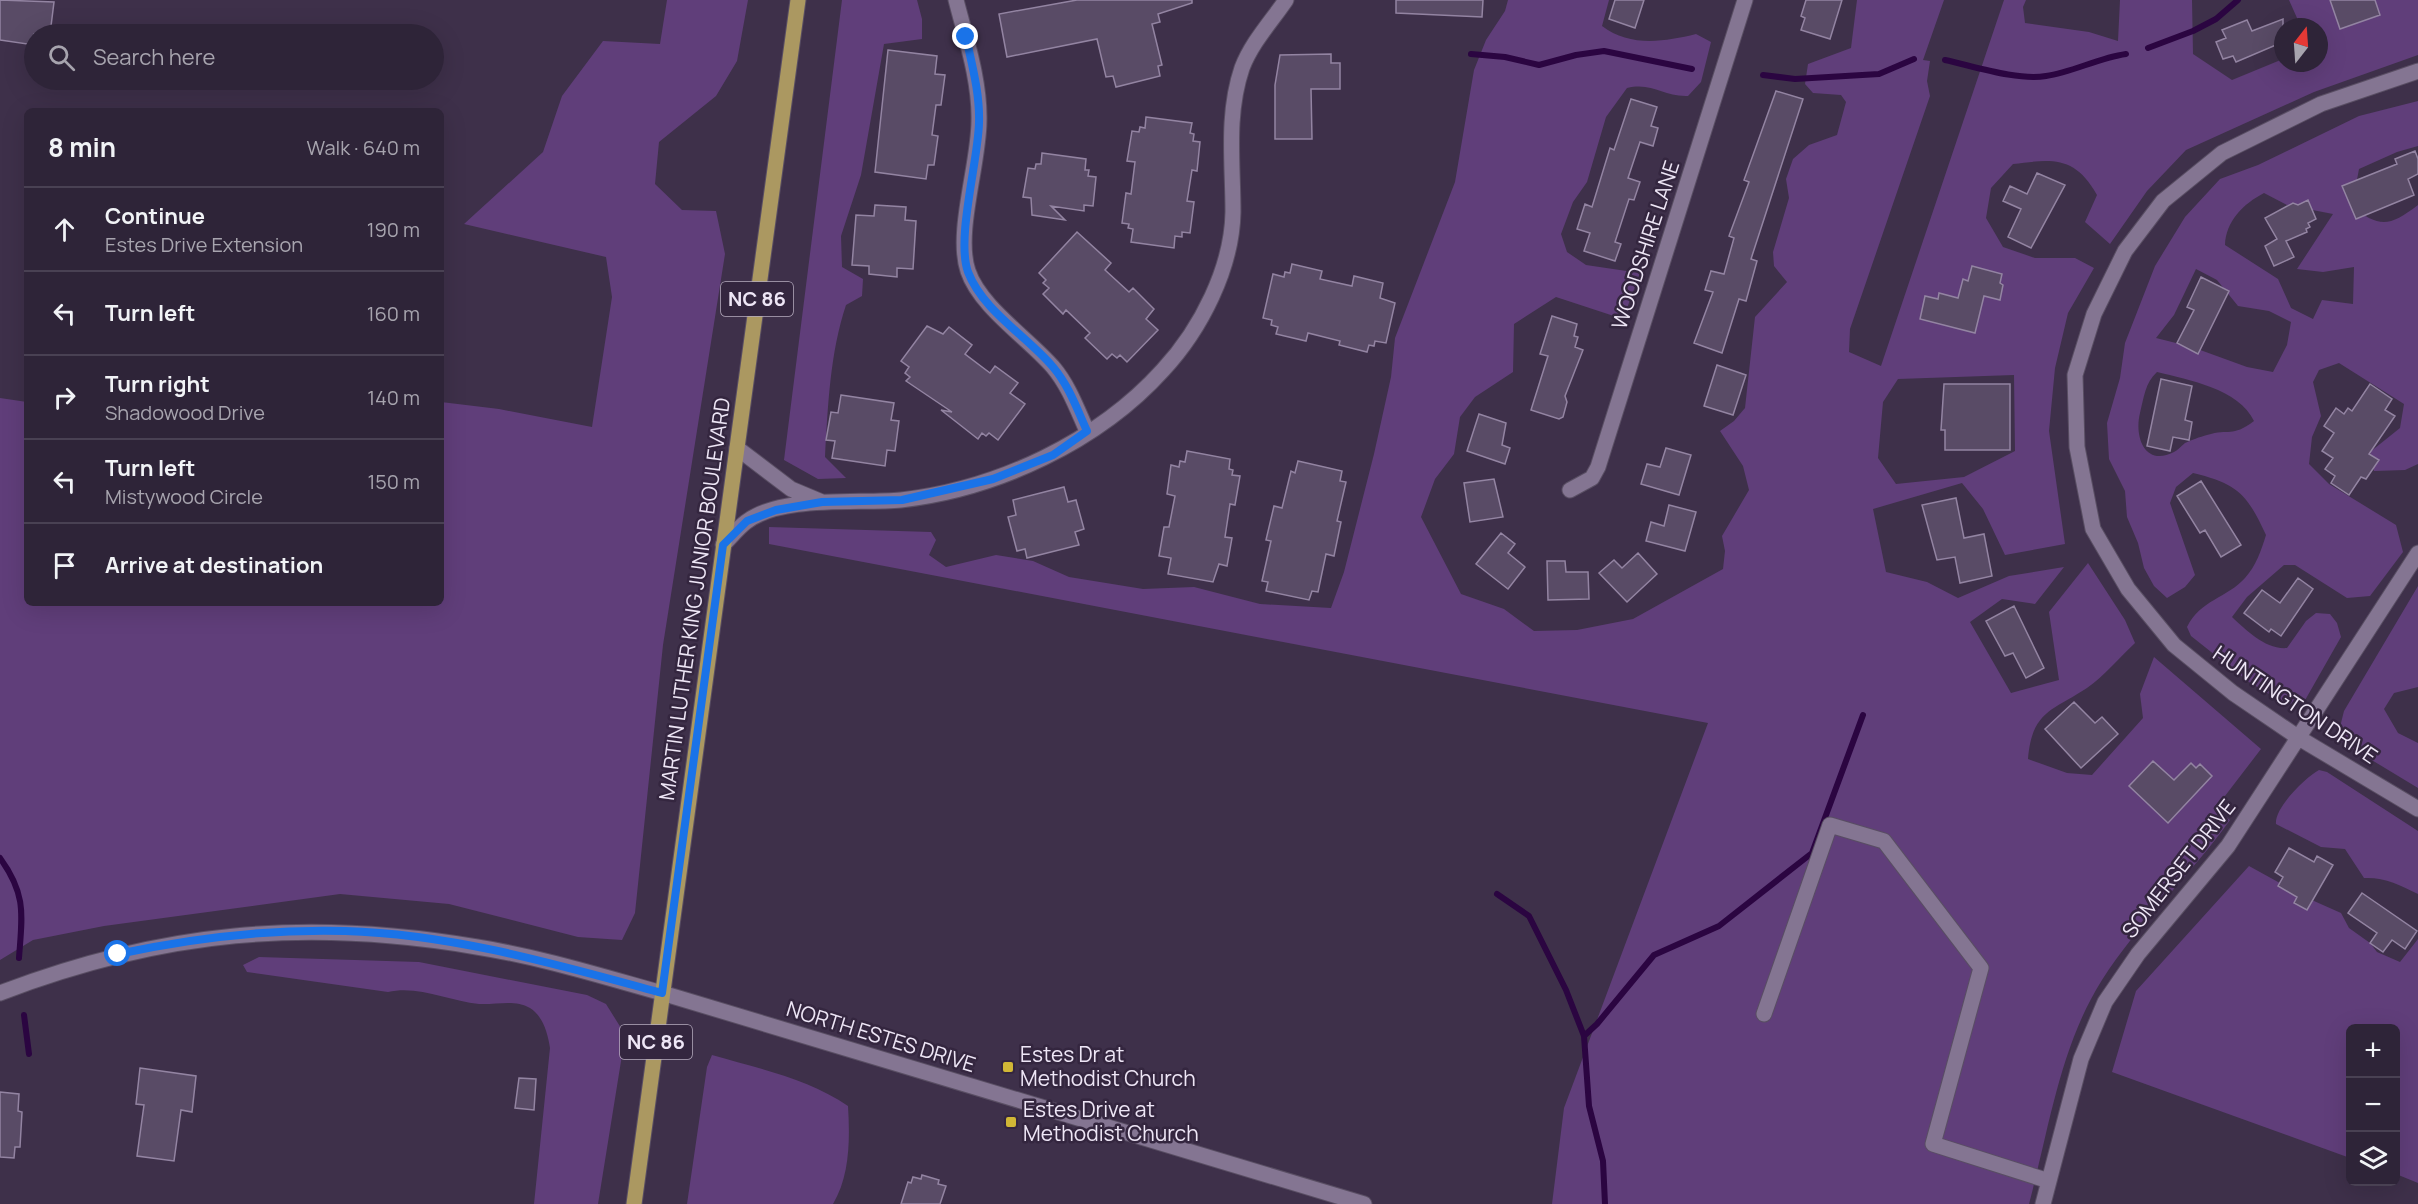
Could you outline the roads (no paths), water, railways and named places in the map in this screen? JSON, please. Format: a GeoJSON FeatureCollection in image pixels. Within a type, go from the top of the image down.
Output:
{"type":"FeatureCollection","features":[{"type":"Feature","properties":{"kind":"main road","name":"MARTIN LUTHER KING JUNIOR BOULEVARD"},"geometry":{"type":"LineString","coordinates":[[634,1204],[798,0]]}},
{"type":"Feature","properties":{"kind":"street"},"geometry":{"type":"LineString","coordinates":[[956,0],[976,86],[980,119],[977,158],[964,246],[968,272],[988,303],[1032,345],[1065,382],[1087,431]]}},
{"type":"Feature","properties":{"kind":"street"},"geometry":{"type":"LineString","coordinates":[[723,545],[747,521],[776,510],[822,502],[902,500],[967,487],[1053,455],[1128,404],[1163,371],[1190,337],[1212,293],[1230,240],[1233,211],[1231,124],[1243,68],[1269,21],[1286,0]]}},
{"type":"Feature","properties":{"kind":"street","name":"WOODSHIRE LANE"},"geometry":{"type":"LineString","coordinates":[[1570,489],[1592,478],[1598,467],[1745,0]]}},
{"type":"Feature","properties":{"kind":"street","name":"HUNTINGTON DRIVE"},"geometry":{"type":"LineString","coordinates":[[2418,71],[2321,104],[2222,153],[2163,201],[2125,251],[2094,314],[2075,375],[2077,447],[2093,529],[2128,589],[2174,645],[2233,693],[2299,738],[2418,809]]}},
{"type":"Feature","properties":{"kind":"street"},"geometry":{"type":"LineString","coordinates":[[736,448],[791,489],[822,502]]}},
{"type":"Feature","properties":{"kind":"street","name":"SOMERSET DRIVE"},"geometry":{"type":"LineString","coordinates":[[2043,1204],[2081,1059],[2105,1002],[2138,954],[2228,846],[2418,553]]}},
{"type":"Feature","properties":{"kind":"street"},"geometry":{"type":"LineString","coordinates":[[1764,1014],[1830,825],[1884,841],[1981,968],[1933,1144],[2049,1181]]}},
{"type":"Feature","properties":{"kind":"street","name":"NORTH ESTES DRIVE"},"geometry":{"type":"LineString","coordinates":[[0,993],[63,969],[162,945],[229,937],[314,931],[379,933],[477,947],[546,962],[662,993],[1364,1204]]}},
{"type":"Feature","properties":{"kind":"waterway"},"geometry":{"type":"LineString","coordinates":[[2148,48],[2193,31],[2216,19],[2238,0]]}},
{"type":"Feature","properties":{"kind":"waterway"},"geometry":{"type":"LineString","coordinates":[[1471,54],[1505,57],[1539,65],[1576,55],[1604,51],[1692,69]]}},
{"type":"Feature","properties":{"kind":"waterway"},"geometry":{"type":"LineString","coordinates":[[1945,60],[2009,75],[2035,77],[2056,74],[2126,54]]}},
{"type":"Feature","properties":{"kind":"waterway"},"geometry":{"type":"LineString","coordinates":[[1763,75],[1795,79],[1879,74],[1914,59]]}},
{"type":"Feature","properties":{"kind":"waterway"},"geometry":{"type":"LineString","coordinates":[[1584,1036],[1597,1024],[1654,955],[1719,926],[1812,853],[1863,715]]}},
{"type":"Feature","properties":{"kind":"waterway"},"geometry":{"type":"LineString","coordinates":[[0,858],[9,871],[19,895],[21,906],[19,958]]}},
{"type":"Feature","properties":{"kind":"waterway"},"geometry":{"type":"LineString","coordinates":[[1497,894],[1529,916],[1566,990],[1584,1036],[1589,1106],[1603,1161],[1605,1204]]}},
{"type":"Feature","properties":{"kind":"waterway"},"geometry":{"type":"LineString","coordinates":[[24,1015],[29,1054]]}},
{"type":"Feature","properties":{"kind":"place","name":"Estes Dr at Methodist Church"},"geometry":{"type":"Point","coordinates":[1008,1067]}},
{"type":"Feature","properties":{"kind":"place","name":"Estes Drive at Methodist Church"},"geometry":{"type":"Point","coordinates":[1011,1122]}}]}
